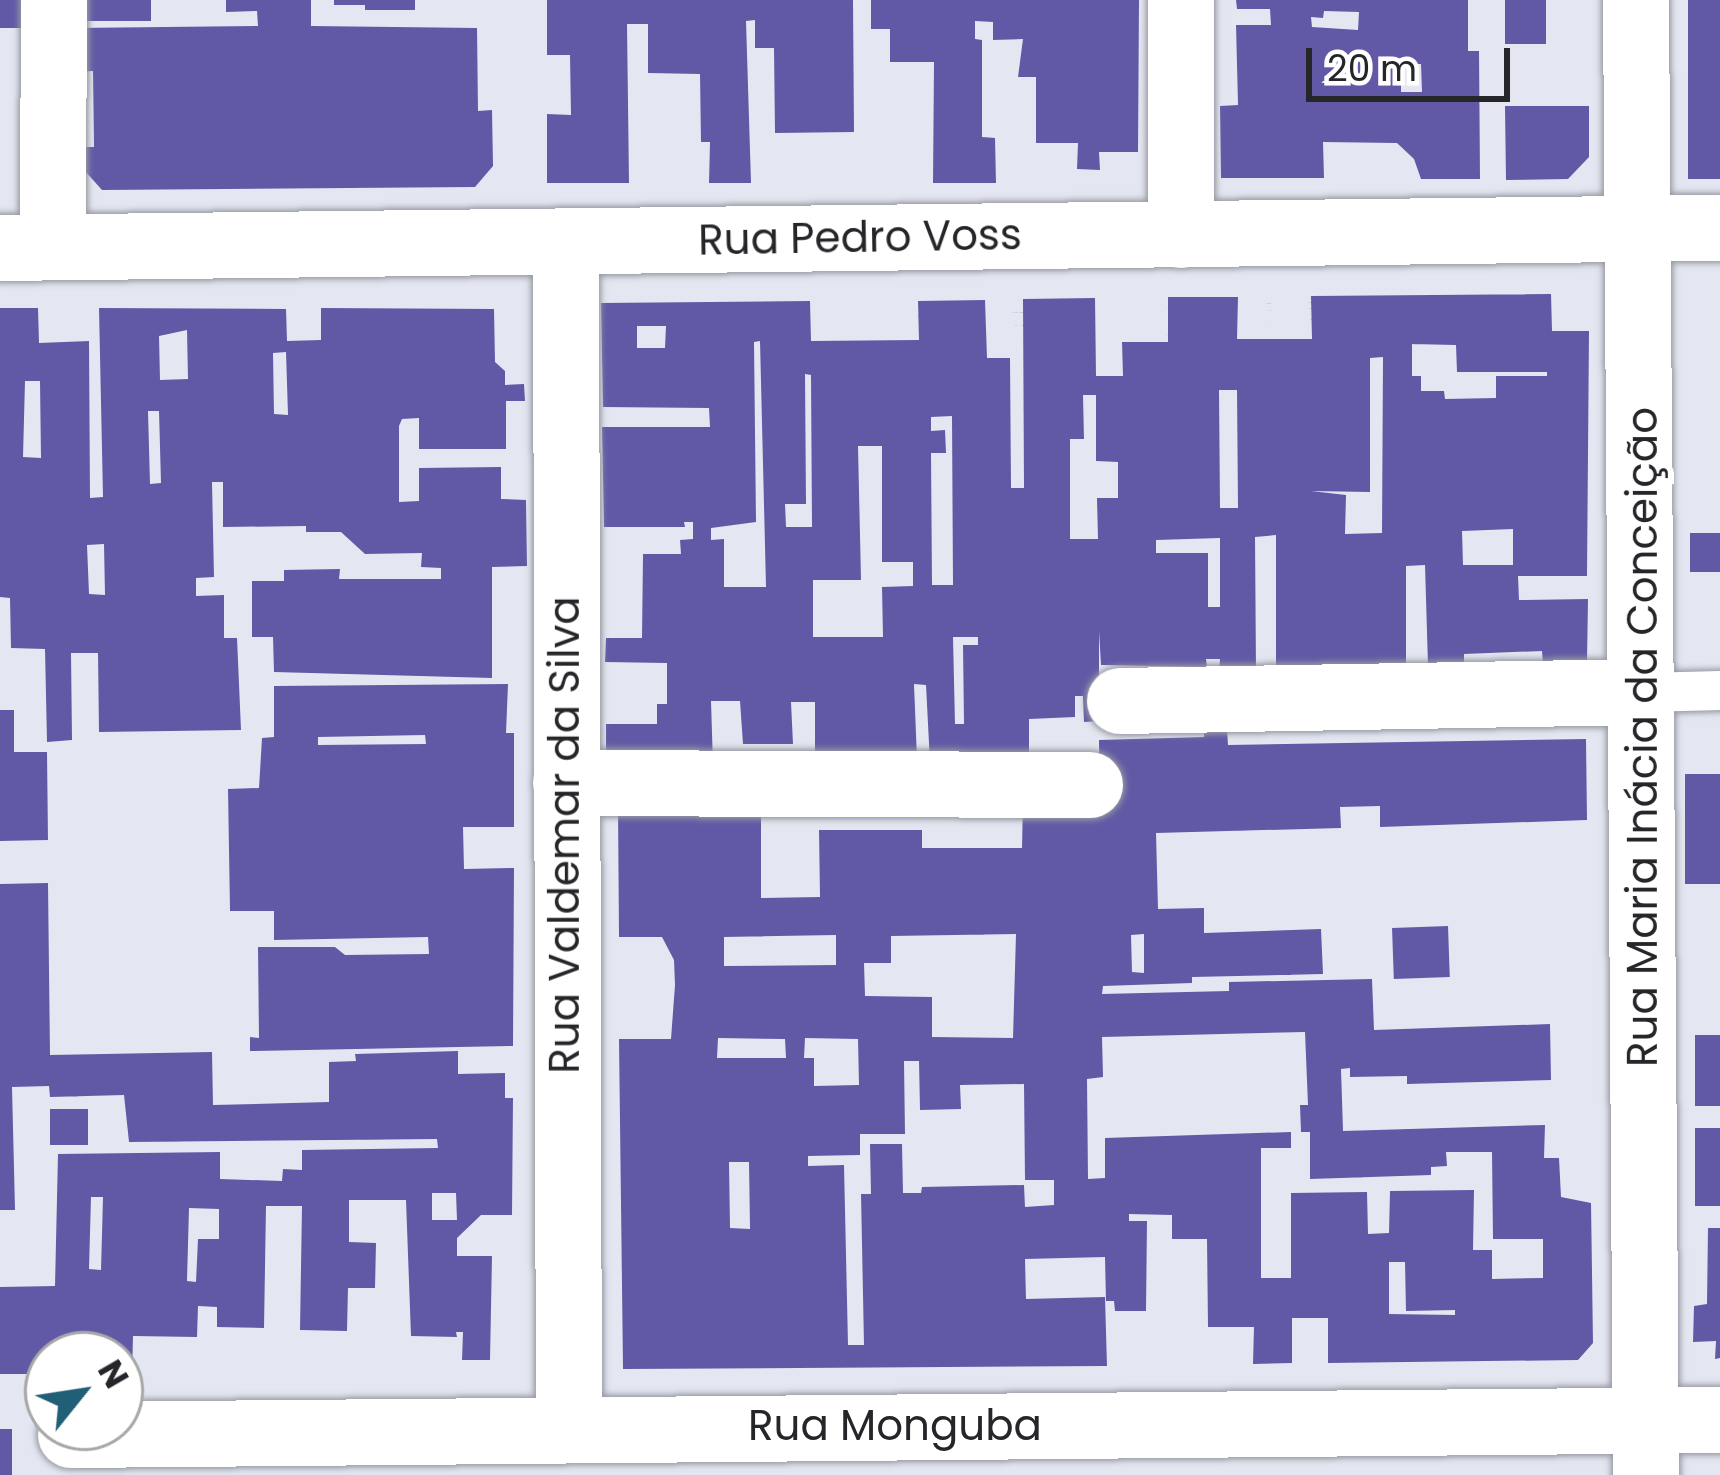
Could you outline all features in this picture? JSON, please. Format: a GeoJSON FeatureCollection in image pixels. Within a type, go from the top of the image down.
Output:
{"type":"FeatureCollection","features":[{"type":"Feature","properties":{"kind":"street"},"geometry":{"type":"LineString","coordinates":[[27,247],[54,0]]}},
{"type":"Feature","properties":{"kind":"street"},"geometry":{"type":"LineString","coordinates":[[1181,0],[1181,235]]}},
{"type":"Feature","properties":{"kind":"street","name":"Rua Maria Inácia da Conceição"},"geometry":{"type":"LineString","coordinates":[[1636,0],[1646,1448]]}},
{"type":"Feature","properties":{"kind":"street","name":"Rua Pedro Voss"},"geometry":{"type":"LineString","coordinates":[[27,247],[1720,228]]}},
{"type":"Feature","properties":{"kind":"street","name":"Rua Valdemar da Silva"},"geometry":{"type":"LineString","coordinates":[[566,242],[569,1429]]}},
{"type":"Feature","properties":{"kind":"street"},"geometry":{"type":"LineString","coordinates":[[1120,701],[1642,692]]}},
{"type":"Feature","properties":{"kind":"street"},"geometry":{"type":"LineString","coordinates":[[566,783],[1090,785]]}},
{"type":"Feature","properties":{"kind":"street","name":"Rua Monguba"},"geometry":{"type":"LineString","coordinates":[[144,1438],[491,1453],[569,1429],[1280,1450],[1646,1448],[1720,1420]]}},
{"type":"Feature","properties":{"kind":"lane"},"geometry":{"type":"LineString","coordinates":[[1642,692],[1720,690]]}},
{"type":"Feature","properties":{"kind":"building"},"geometry":{"type":"Polygon","coordinates":[[[0,0],[29,0],[29,28],[0,28],[0,0]]]}},
{"type":"Feature","properties":{"kind":"building"},"geometry":{"type":"Polygon","coordinates":[[[74,0],[151,0],[151,21],[74,21],[74,0]]]}},
{"type":"Feature","properties":{"kind":"building"},"geometry":{"type":"Polygon","coordinates":[[[226,0],[311,0],[311,26],[477,28],[478,111],[492,110],[493,166],[475,187],[102,190],[76,161],[76,147],[94,147],[93,71],[75,72],[75,28],[258,26],[257,11],[226,12],[226,0]]]}},
{"type":"Feature","properties":{"kind":"building"},"geometry":{"type":"Polygon","coordinates":[[[334,0],[415,0],[415,10],[365,10],[365,5],[334,5],[334,0]]]}},
{"type":"Feature","properties":{"kind":"building"},"geometry":{"type":"Polygon","coordinates":[[[547,0],[853,0],[854,132],[775,133],[774,48],[755,48],[755,20],[746,21],[751,183],[709,183],[710,142],[701,142],[700,74],[648,73],[648,24],[627,24],[629,183],[547,183],[547,114],[571,115],[570,55],[547,55],[547,0]]]}},
{"type":"Feature","properties":{"kind":"building"},"geometry":{"type":"Polygon","coordinates":[[[871,0],[1139,0],[1138,152],[1099,152],[1100,170],[1077,169],[1078,143],[1036,143],[1036,77],[1018,77],[1023,39],[993,40],[993,22],[975,21],[975,39],[982,40],[982,137],[995,138],[996,183],[933,183],[934,62],[890,62],[890,29],[871,29],[871,0]]]}},
{"type":"Feature","properties":{"kind":"building"},"geometry":{"type":"Polygon","coordinates":[[[1236,0],[1468,0],[1468,51],[1479,51],[1480,179],[1421,179],[1414,159],[1397,143],[1323,142],[1324,178],[1221,178],[1220,106],[1238,105],[1236,25],[1271,25],[1270,9],[1237,9],[1236,0]],[[1324,11],[1323,18],[1311,17],[1312,27],[1358,30],[1359,12],[1324,11]],[[1401,64],[1401,92],[1422,92],[1421,64],[1401,64]]]}},
{"type":"Feature","properties":{"kind":"building"},"geometry":{"type":"Polygon","coordinates":[[[1505,0],[1546,0],[1546,44],[1505,44],[1505,0]]]}},
{"type":"Feature","properties":{"kind":"building"},"geometry":{"type":"Polygon","coordinates":[[[1688,0],[1720,0],[1720,179],[1688,179],[1688,0]]]}},
{"type":"Feature","properties":{"kind":"building"},"geometry":{"type":"Polygon","coordinates":[[[1505,106],[1589,106],[1589,157],[1568,179],[1506,180],[1505,106]]]}},
{"type":"Feature","properties":{"kind":"building"},"geometry":{"type":"Polygon","coordinates":[[[1551,294],[1552,331],[1589,331],[1587,576],[1518,576],[1519,600],[1588,599],[1587,661],[1543,663],[1542,651],[1464,654],[1464,665],[1428,666],[1425,565],[1406,566],[1406,667],[1276,671],[1276,535],[1255,537],[1256,672],[1219,673],[1220,659],[1206,659],[1207,667],[1101,665],[1099,631],[1099,721],[1084,722],[1083,696],[1075,696],[1075,717],[1029,719],[1029,762],[930,763],[926,685],[914,684],[917,759],[815,753],[815,702],[791,702],[793,744],[743,744],[740,701],[711,701],[713,765],[606,767],[606,724],[657,724],[657,704],[667,704],[667,663],[605,662],[606,638],[642,638],[643,554],[681,554],[680,540],[693,539],[693,522],[684,522],[685,527],[604,527],[602,427],[710,427],[709,408],[603,407],[601,303],[810,301],[811,341],[919,340],[918,301],[985,300],[987,358],[1010,358],[1011,488],[1024,488],[1023,299],[1095,298],[1096,376],[1123,376],[1122,342],[1168,342],[1168,297],[1238,297],[1237,339],[1312,339],[1311,296],[1551,294]],[[637,326],[637,348],[665,348],[666,326],[637,326]],[[760,341],[754,342],[756,522],[711,528],[711,540],[724,539],[724,587],[766,587],[760,341]],[[1412,344],[1412,376],[1421,376],[1421,391],[1444,391],[1445,399],[1496,398],[1496,376],[1547,376],[1547,372],[1457,372],[1456,345],[1412,344]],[[1383,357],[1370,358],[1370,492],[1311,491],[1346,495],[1345,534],[1382,533],[1383,357]],[[805,374],[806,504],[785,504],[786,527],[812,527],[811,375],[805,374]],[[1219,390],[1220,508],[1238,508],[1237,390],[1219,390]],[[1083,395],[1084,439],[1070,439],[1070,539],[1098,539],[1097,498],[1118,498],[1118,462],[1096,461],[1096,395],[1083,395]],[[952,416],[931,417],[931,431],[945,430],[946,453],[931,453],[932,585],[953,585],[952,416]],[[858,446],[861,580],[813,580],[813,637],[883,637],[882,587],[913,586],[913,562],[882,562],[882,446],[858,446]],[[1513,529],[1462,531],[1463,565],[1513,565],[1513,529]],[[1220,538],[1156,540],[1156,553],[1208,553],[1208,607],[1220,607],[1220,538]],[[953,637],[955,724],[964,724],[963,645],[978,645],[978,637],[953,637]]]}},
{"type":"Feature","properties":{"kind":"building"},"geometry":{"type":"Polygon","coordinates":[[[0,308],[38,308],[39,343],[89,341],[90,498],[103,497],[99,308],[286,309],[287,341],[321,340],[321,308],[494,309],[495,362],[505,371],[505,385],[524,384],[525,401],[506,401],[506,449],[419,449],[419,418],[402,419],[399,426],[399,502],[419,501],[419,468],[501,467],[501,499],[526,500],[527,566],[492,567],[492,678],[274,672],[273,637],[252,637],[252,581],[284,581],[284,570],[340,569],[339,579],[441,579],[441,568],[421,567],[422,553],[365,554],[341,532],[306,532],[306,526],[223,527],[223,482],[212,482],[214,577],[196,578],[196,596],[224,595],[224,638],[237,638],[241,730],[99,732],[98,653],[71,653],[72,740],[47,742],[45,649],[11,648],[10,598],[0,597],[0,308]],[[187,330],[159,336],[160,380],[188,379],[187,330]],[[286,352],[273,353],[274,414],[288,415],[286,352]],[[25,381],[23,457],[41,458],[40,381],[25,381]],[[148,411],[150,484],[161,483],[159,411],[148,411]],[[104,544],[87,545],[89,594],[105,595],[104,544]]]}},
{"type":"Feature","properties":{"kind":"building"},"geometry":{"type":"Polygon","coordinates":[[[1690,533],[1720,533],[1720,572],[1690,572],[1690,533]]]}},
{"type":"Feature","properties":{"kind":"building"},"geometry":{"type":"Polygon","coordinates":[[[508,684],[506,733],[514,733],[514,827],[463,827],[464,869],[514,868],[513,1046],[250,1051],[250,1037],[259,1038],[258,947],[335,947],[345,955],[429,954],[428,937],[274,940],[274,911],[230,911],[228,789],[259,788],[262,738],[274,737],[274,686],[508,684]],[[425,735],[318,737],[318,745],[426,744],[425,735]]]}},
{"type":"Feature","properties":{"kind":"building"},"geometry":{"type":"Polygon","coordinates":[[[0,710],[14,710],[14,752],[47,752],[48,840],[0,841],[0,710]]]}},
{"type":"Feature","properties":{"kind":"building"},"geometry":{"type":"Polygon","coordinates":[[[1204,730],[1227,730],[1228,745],[1586,739],[1587,820],[1380,827],[1380,806],[1340,807],[1341,828],[1156,833],[1158,909],[1204,908],[1204,933],[1321,929],[1323,974],[1192,977],[1192,983],[1103,986],[1102,994],[1229,991],[1229,982],[1372,979],[1374,1030],[1550,1024],[1551,1080],[1407,1084],[1407,1076],[1350,1077],[1350,1068],[1341,1069],[1343,1131],[1545,1125],[1544,1158],[1559,1158],[1561,1197],[1591,1203],[1593,1343],[1578,1360],[1328,1363],[1328,1318],[1292,1318],[1292,1363],[1253,1364],[1254,1327],[1208,1327],[1207,1239],[1172,1239],[1172,1215],[1129,1214],[1129,1221],[1147,1221],[1146,1311],[1115,1311],[1114,1301],[1106,1301],[1105,1257],[1025,1259],[1026,1299],[1105,1297],[1107,1366],[623,1369],[619,1039],[671,1039],[675,985],[674,960],[662,937],[619,937],[618,807],[761,812],[761,898],[820,897],[819,830],[922,830],[922,848],[1022,848],[1023,802],[1100,802],[1099,740],[1204,737],[1204,730]],[[1016,934],[891,936],[891,963],[864,963],[865,996],[932,997],[932,1037],[1013,1038],[1016,934]],[[1144,934],[1131,935],[1132,972],[1144,973],[1144,934]],[[836,935],[724,937],[724,966],[836,965],[836,935]],[[1305,1032],[1102,1037],[1103,1077],[1087,1079],[1088,1179],[1105,1178],[1105,1138],[1291,1132],[1291,1148],[1261,1148],[1261,1278],[1291,1278],[1291,1193],[1367,1192],[1368,1234],[1389,1233],[1390,1191],[1474,1190],[1473,1250],[1492,1250],[1492,1279],[1543,1278],[1543,1239],[1493,1239],[1492,1152],[1446,1152],[1447,1166],[1431,1167],[1431,1175],[1310,1179],[1310,1132],[1301,1132],[1300,1105],[1308,1105],[1305,1032]],[[718,1038],[717,1058],[786,1058],[785,1039],[718,1038]],[[805,1038],[804,1058],[814,1058],[814,1086],[859,1085],[858,1039],[805,1038]],[[904,1061],[905,1134],[860,1134],[860,1155],[808,1156],[808,1166],[844,1165],[848,1345],[864,1345],[861,1194],[871,1194],[870,1144],[902,1144],[903,1193],[921,1193],[922,1187],[1024,1185],[1025,1207],[1054,1205],[1054,1180],[1025,1180],[1024,1084],[960,1085],[961,1109],[920,1110],[919,1061],[904,1061]],[[729,1162],[730,1228],[750,1229],[749,1162],[729,1162]],[[1389,1262],[1389,1314],[1455,1315],[1455,1310],[1406,1311],[1405,1262],[1389,1262]]]}},
{"type":"Feature","properties":{"kind":"building"},"geometry":{"type":"Polygon","coordinates":[[[1685,774],[1720,774],[1720,884],[1685,884],[1685,774]]]}},
{"type":"Feature","properties":{"kind":"building"},"geometry":{"type":"Polygon","coordinates":[[[48,883],[50,1055],[212,1052],[213,1105],[329,1102],[329,1062],[356,1061],[355,1054],[458,1051],[458,1074],[505,1073],[505,1098],[513,1098],[512,1215],[481,1215],[457,1238],[457,1256],[492,1256],[490,1360],[462,1360],[463,1332],[456,1332],[457,1337],[411,1336],[406,1200],[349,1200],[349,1242],[376,1243],[375,1288],[348,1288],[347,1331],[300,1330],[302,1206],[266,1206],[264,1328],[217,1327],[217,1307],[198,1306],[197,1337],[144,1336],[144,1331],[24,1331],[24,1374],[0,1374],[0,1287],[55,1286],[58,1154],[220,1152],[220,1179],[282,1181],[283,1169],[302,1170],[302,1150],[438,1148],[437,1139],[129,1142],[124,1095],[50,1097],[49,1086],[12,1087],[15,1210],[0,1210],[0,884],[48,883]],[[432,1193],[432,1220],[457,1220],[456,1193],[432,1193]],[[91,1197],[89,1269],[101,1270],[103,1197],[91,1197]],[[189,1208],[187,1281],[196,1282],[198,1239],[219,1239],[219,1209],[189,1208]]]}},
{"type":"Feature","properties":{"kind":"building"},"geometry":{"type":"Polygon","coordinates":[[[1448,926],[1450,977],[1394,979],[1392,928],[1448,926]]]}},
{"type":"Feature","properties":{"kind":"building"},"geometry":{"type":"Polygon","coordinates":[[[1695,1035],[1720,1035],[1720,1106],[1695,1106],[1695,1035]]]}},
{"type":"Feature","properties":{"kind":"building"},"geometry":{"type":"Polygon","coordinates":[[[50,1109],[88,1109],[88,1145],[50,1145],[50,1109]]]}},
{"type":"Feature","properties":{"kind":"building"},"geometry":{"type":"Polygon","coordinates":[[[1695,1128],[1720,1128],[1720,1206],[1695,1206],[1695,1128]]]}},
{"type":"Feature","properties":{"kind":"building"},"geometry":{"type":"Polygon","coordinates":[[[1708,1228],[1720,1228],[1720,1358],[1715,1359],[1716,1341],[1693,1342],[1694,1306],[1707,1304],[1708,1228]]]}},
{"type":"Feature","properties":{"kind":"building"},"geometry":{"type":"Polygon","coordinates":[[[0,1429],[12,1429],[12,1475],[0,1475],[0,1429]]]}}]}
